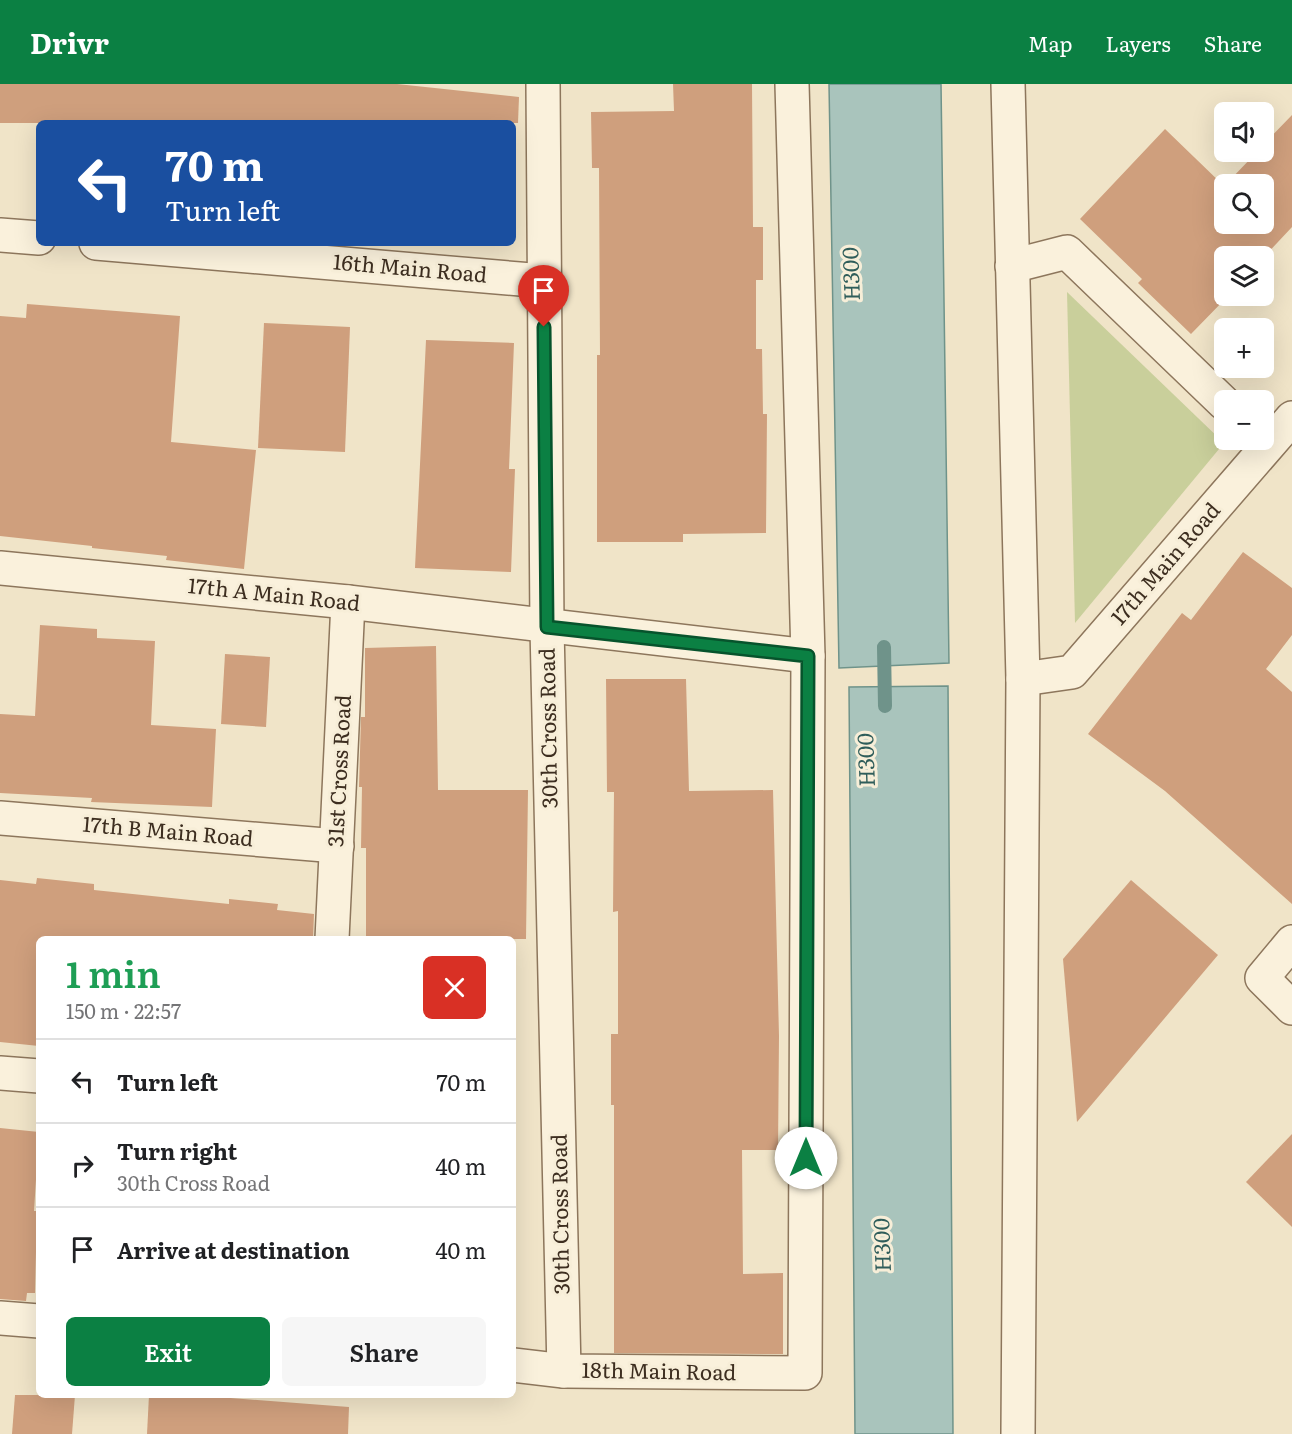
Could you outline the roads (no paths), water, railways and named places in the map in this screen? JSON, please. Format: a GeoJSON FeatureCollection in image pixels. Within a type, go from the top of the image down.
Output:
{"type":"FeatureCollection","features":[{"type":"Feature","properties":{"kind":"street","name":"30th Cross Road"},"geometry":{"type":"LineString","coordinates":[[543,84],[547,627],[564,1371]]}},
{"type":"Feature","properties":{"kind":"street"},"geometry":{"type":"LineString","coordinates":[[792,84],[808,656]]}},
{"type":"Feature","properties":{"kind":"street"},"geometry":{"type":"LineString","coordinates":[[1008,84],[1023,679],[1018,1434]]}},
{"type":"Feature","properties":{"kind":"street"},"geometry":{"type":"LineString","coordinates":[[0,235],[36,238]]}},
{"type":"Feature","properties":{"kind":"street","name":"16th Main Road"},"geometry":{"type":"LineString","coordinates":[[132,246],[544,280]]}},
{"type":"Feature","properties":{"kind":"street"},"geometry":{"type":"LineString","coordinates":[[1012,266],[1067,252],[1214,394]]}},
{"type":"Feature","properties":{"kind":"street","name":"17th Main Road"},"geometry":{"type":"LineString","coordinates":[[1274,435],[1292,418]]}},
{"type":"Feature","properties":{"kind":"street","name":"17th Main Road"},"geometry":{"type":"LineString","coordinates":[[1023,679],[1072,672],[1259,450]]}},
{"type":"Feature","properties":{"kind":"street","name":"17th A Main Road"},"geometry":{"type":"LineString","coordinates":[[0,568],[348,602],[808,656]]}},
{"type":"Feature","properties":{"kind":"street","name":"31st Cross Road"},"geometry":{"type":"LineString","coordinates":[[332,936],[348,602]]}},
{"type":"Feature","properties":{"kind":"street","name":"18th Main Road"},"geometry":{"type":"LineString","coordinates":[[516,1365],[564,1371],[805,1374],[808,656]]}},
{"type":"Feature","properties":{"kind":"street","name":"17th B Main Road"},"geometry":{"type":"LineString","coordinates":[[0,818],[337,846]]}},
{"type":"Feature","properties":{"kind":"street"},"geometry":{"type":"LineString","coordinates":[[1292,942],[1262,978],[1292,1008]]}},
{"type":"Feature","properties":{"kind":"street"},"geometry":{"type":"LineString","coordinates":[[0,1073],[36,1076]]}},
{"type":"Feature","properties":{"kind":"street"},"geometry":{"type":"LineString","coordinates":[[0,1318],[36,1321]]}},
{"type":"Feature","properties":{"kind":"water"},"geometry":{"type":"Polygon","coordinates":[[[829,84],[941,84],[949,663],[839,668],[829,84]]]}},
{"type":"Feature","properties":{"kind":"water"},"geometry":{"type":"Polygon","coordinates":[[[948,686],[953,1434],[855,1434],[849,687],[948,686]]]}},
{"type":"Feature","properties":{"kind":"waterway","name":"H300"},"geometry":{"type":"LineString","coordinates":[[884,647],[885,706]]}}]}
